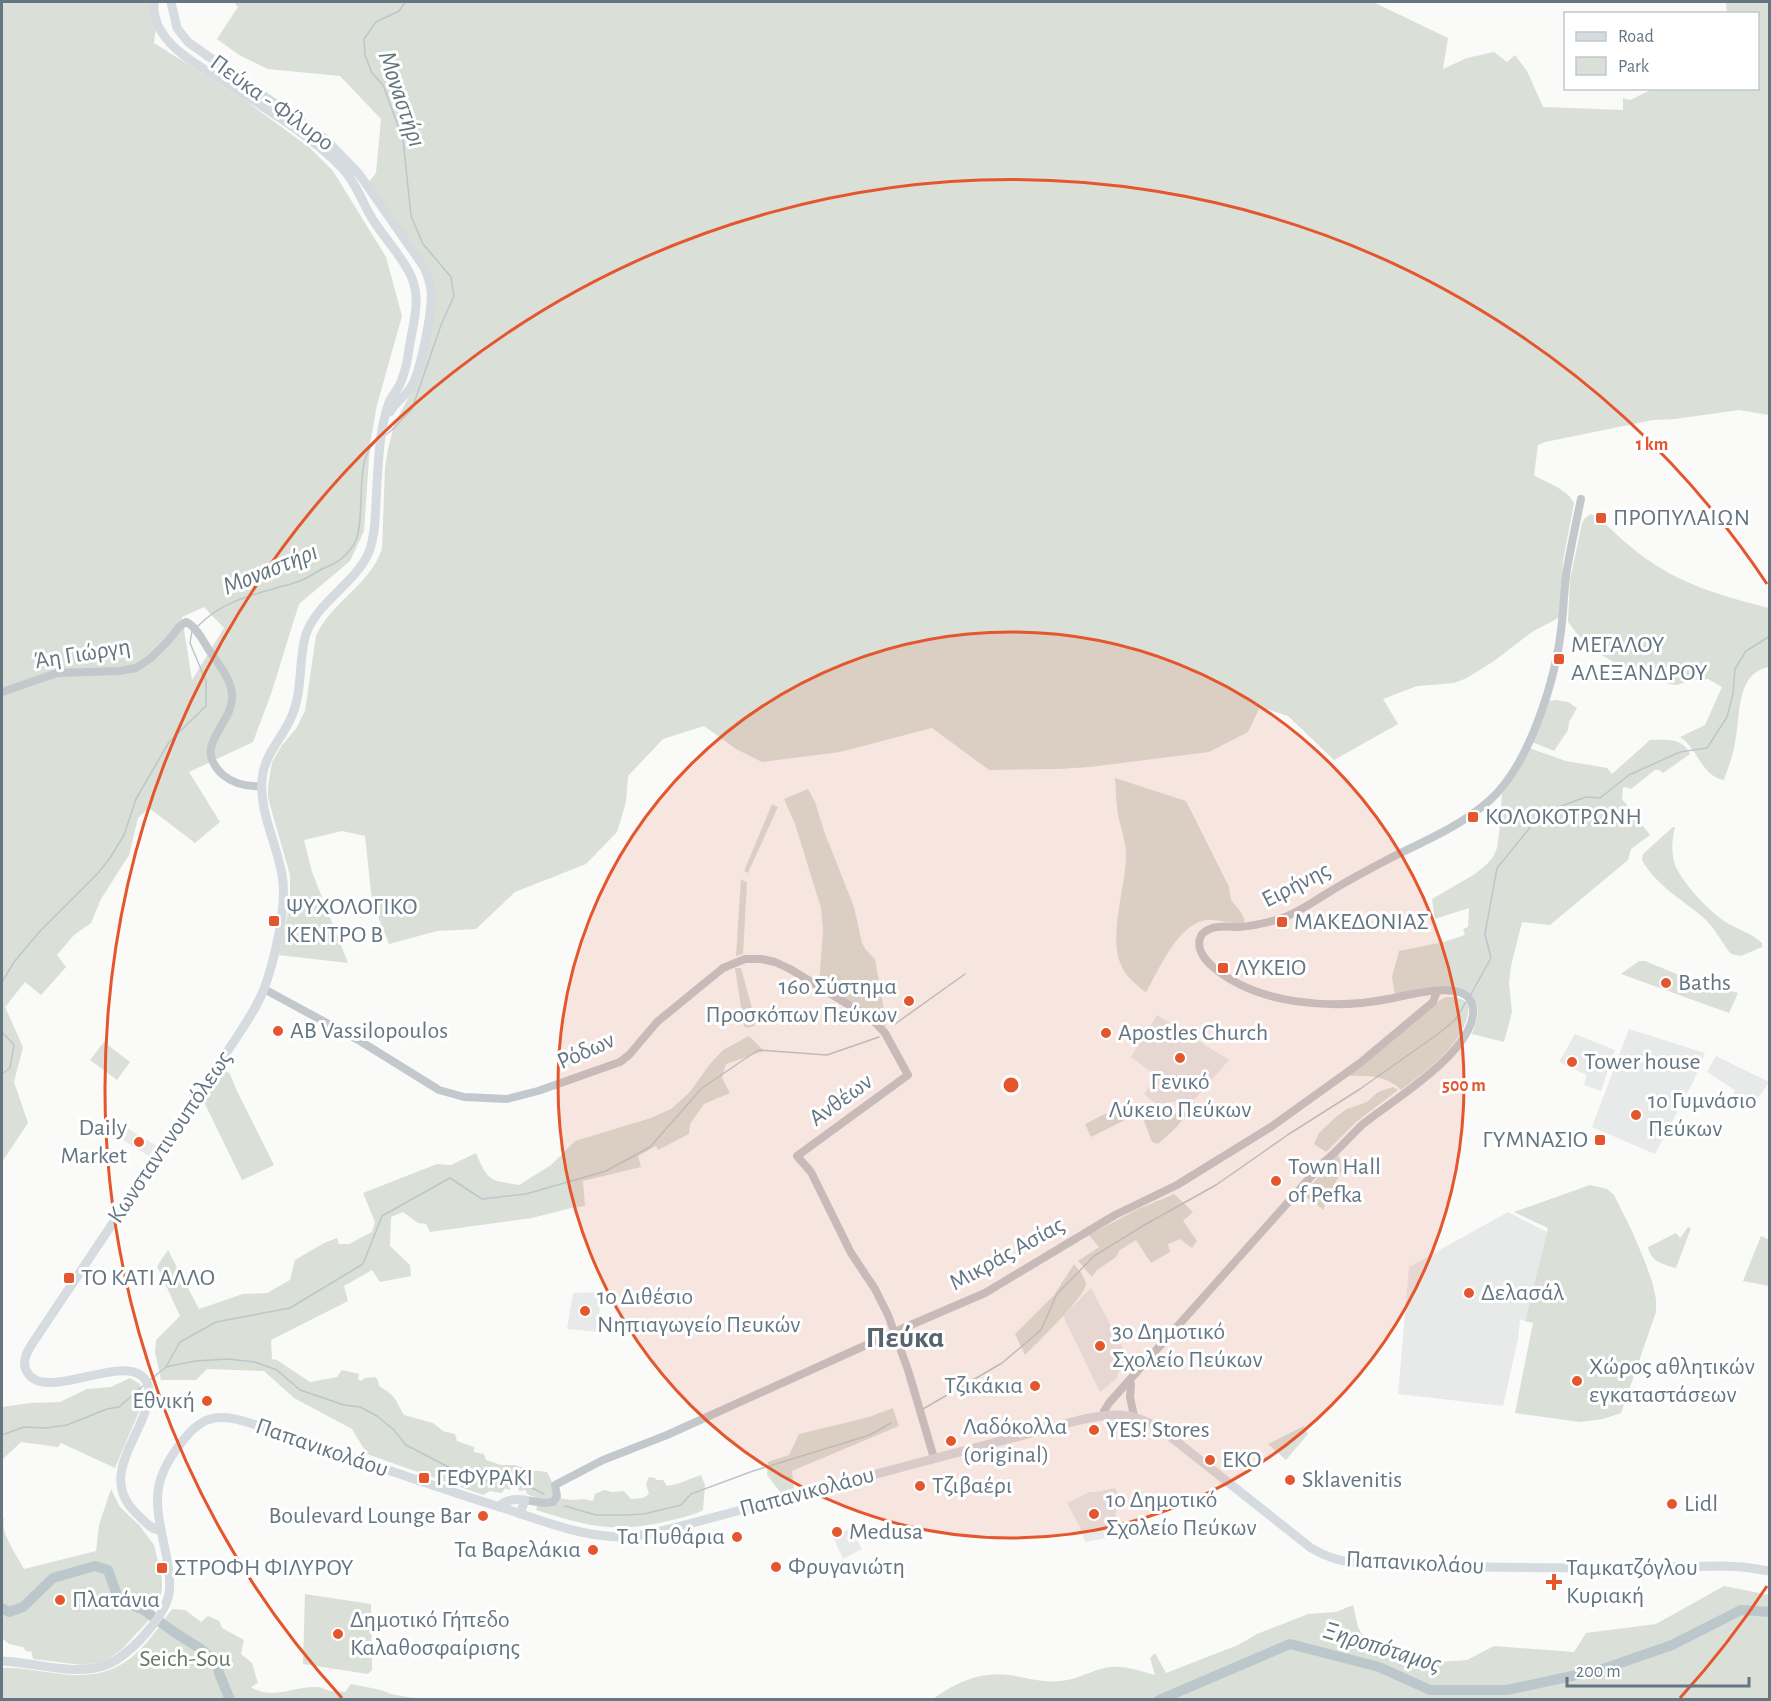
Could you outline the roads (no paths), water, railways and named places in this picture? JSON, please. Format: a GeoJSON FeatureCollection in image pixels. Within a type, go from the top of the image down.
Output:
{"type":"FeatureCollection","features":[{"type":"Feature","properties":{"kind":"main road","name":"Πεύκα - Φίλυρο"},"geometry":{"type":"LineString","coordinates":[[153,2],[156,20],[162,32],[185,57],[278,117],[315,144],[342,168],[370,215],[409,272],[416,289],[416,313],[404,374],[390,401],[383,428],[372,543],[369,553],[359,568],[326,604]]}},
{"type":"Feature","properties":{"kind":"main road","name":"Πεύκα - Φίλυρο"},"geometry":{"type":"LineString","coordinates":[[171,2],[176,25],[188,42],[318,133],[341,154],[359,174],[424,267],[430,285],[431,301],[419,370],[411,388],[392,407],[383,428]]}},
{"type":"Feature","properties":{"kind":"main road","name":"Κωνσταντινουπόλεως"},"geometry":{"type":"LineString","coordinates":[[161,1530],[154,1529],[132,1509],[123,1497],[120,1484],[122,1466],[146,1410],[149,1396],[146,1383],[136,1373],[124,1371],[44,1383],[30,1377],[25,1361],[32,1344],[223,1058],[264,989],[281,920],[284,890],[282,873],[263,802],[262,776],[267,760],[290,722],[297,704],[303,646],[307,632],[326,604]]}},
{"type":"Feature","properties":{"kind":"main road","name":"Παπανικολάου"},"geometry":{"type":"LineString","coordinates":[[2,1661],[64,1668],[96,1667],[119,1658],[142,1636],[161,1612],[167,1600],[170,1582],[157,1493],[159,1480],[165,1466],[196,1425],[208,1419],[220,1417],[250,1422],[520,1514],[584,1532],[639,1536],[934,1458],[1117,1414],[1148,1421],[1168,1434],[1311,1548],[1343,1561],[1372,1564],[1522,1568],[1730,1566],[1770,1571]]}},
{"type":"Feature","properties":{"kind":"main road"},"geometry":{"type":"LineString","coordinates":[[510,1510],[514,1500]]}},
{"type":"Feature","properties":{"kind":"main road"},"geometry":{"type":"LineString","coordinates":[[499,1507],[504,1502],[525,1500],[520,1514]]}},
{"type":"Feature","properties":{"kind":"street","name":"Ειρήνης"},"geometry":{"type":"LineString","coordinates":[[1106,1415],[1104,1411],[1109,1402],[1329,1159],[1358,1129],[1425,1078],[1453,1051],[1470,1025],[1473,1011],[1470,1000],[1462,993],[1437,991],[1355,1004],[1333,1005],[1297,1001],[1257,991],[1218,971],[1207,962],[1199,947],[1200,940],[1204,932],[1212,928],[1263,923],[1292,914],[1361,873],[1459,823],[1483,806],[1504,786],[1534,730],[1549,687],[1562,625],[1567,567],[1581,500]]}},
{"type":"Feature","properties":{"kind":"street","name":"Άη Γιώργη"},"geometry":{"type":"LineString","coordinates":[[2,692],[57,673],[119,671],[136,668],[157,653],[178,627],[186,622],[201,639],[229,681],[232,695],[227,717],[212,741],[210,753],[213,763],[218,771],[228,779],[240,784],[262,786]]}},
{"type":"Feature","properties":{"kind":"street","name":"Ρόδων"},"geometry":{"type":"LineString","coordinates":[[264,989],[366,1044],[439,1090],[464,1097],[507,1099],[555,1086],[620,1062],[629,1055],[657,1022],[723,968],[745,959],[766,960],[779,963],[792,970],[872,1020],[885,1033],[908,1076]]}},
{"type":"Feature","properties":{"kind":"street","name":"Μικράς Ασίας"},"geometry":{"type":"LineString","coordinates":[[525,1500],[546,1503],[554,1501],[555,1485],[595,1464],[668,1435],[985,1293],[1109,1218],[1171,1188],[1261,1133],[1360,1063],[1433,1002],[1437,991]]}},
{"type":"Feature","properties":{"kind":"street","name":"Ανθέων"},"geometry":{"type":"LineString","coordinates":[[895,1332],[875,1289],[850,1253],[811,1172],[797,1156],[908,1076]]}},
{"type":"Feature","properties":{"kind":"street","name":"Ειρήνης"},"geometry":{"type":"LineString","coordinates":[[1106,1415],[1329,1159]]}},
{"type":"Feature","properties":{"kind":"street"},"geometry":{"type":"LineString","coordinates":[[895,1332],[922,1413],[934,1458]]}},
{"type":"Feature","properties":{"kind":"street"},"geometry":{"type":"LineString","coordinates":[[1131,1384],[1130,1397],[1134,1416]]}},
{"type":"Feature","properties":{"kind":"waterway","name":"Μοναστήρι"},"geometry":{"type":"LineString","coordinates":[[384,436],[412,409],[441,325],[454,296],[451,277],[423,244],[411,216],[403,139],[383,85],[372,73],[365,55],[364,39],[376,22],[399,11],[405,2]]}},
{"type":"Feature","properties":{"kind":"waterway","name":"Μοναστήρι"},"geometry":{"type":"LineString","coordinates":[[198,626],[232,603],[257,593],[300,581],[335,563],[346,554],[355,542],[359,530],[362,474],[369,450],[375,443]]}},
{"type":"Feature","properties":{"kind":"waterway","name":"Μοναστήρι"},"geometry":{"type":"LineString","coordinates":[[2,982],[14,962],[41,930],[110,858],[124,835],[136,799],[169,742],[206,706],[206,681],[190,643],[192,631]]}},
{"type":"Feature","properties":{"kind":"waterway"},"geometry":{"type":"LineString","coordinates":[[1470,996],[1491,958],[1485,934],[1497,868],[1542,813],[1586,797],[1600,798],[1629,775],[1680,752],[1707,748],[1727,717],[1733,694],[1735,669],[1746,651],[1770,636]]}},
{"type":"Feature","properties":{"kind":"waterway"},"geometry":{"type":"LineString","coordinates":[[895,1024],[965,974]]}},
{"type":"Feature","properties":{"kind":"waterway"},"geometry":{"type":"LineString","coordinates":[[923,1409],[1002,1363],[1041,1330],[1057,1294],[1094,1256],[1216,1185],[1289,1134],[1360,1089],[1438,1034],[1455,1020],[1466,1002]]}},
{"type":"Feature","properties":{"kind":"waterway","name":"Μοναστήρι"},"geometry":{"type":"LineString","coordinates":[[2,1032],[14,1045],[10,1068],[2,1074]]}},
{"type":"Feature","properties":{"kind":"waterway"},"geometry":{"type":"LineString","coordinates":[[166,1367],[180,1342],[216,1322],[290,1308],[363,1264],[382,1216],[450,1178],[482,1199],[526,1194],[606,1171],[650,1147],[702,1088],[758,1050],[827,1055],[879,1037]]}},
{"type":"Feature","properties":{"kind":"waterway"},"geometry":{"type":"LineString","coordinates":[[150,1380],[166,1367],[195,1361],[228,1359],[255,1362],[277,1370],[300,1390],[344,1405],[360,1407],[377,1416],[393,1429],[406,1445],[464,1475],[530,1487],[544,1494]]}},
{"type":"Feature","properties":{"kind":"waterway"},"geometry":{"type":"LineString","coordinates":[[2,1435],[24,1427],[45,1428],[67,1425],[107,1409],[119,1407],[144,1385]]}},
{"type":"Feature","properties":{"kind":"waterway"},"geometry":{"type":"LineString","coordinates":[[565,1506],[596,1515],[626,1515],[644,1514],[681,1505],[691,1494],[753,1471],[870,1435],[891,1423]]}},
{"type":"Feature","properties":{"kind":"waterway","name":"Ξηροπόταμος"},"geometry":{"type":"LineString","coordinates":[[2,1608],[9,1612],[23,1607],[53,1578],[95,1566],[108,1570],[118,1598],[145,1611],[201,1649],[218,1665],[230,1700]]}},
{"type":"Feature","properties":{"kind":"waterway","name":"Ξηροπόταμος"},"geometry":{"type":"LineString","coordinates":[[1159,1700],[1290,1644],[1379,1667],[1430,1690],[1507,1690],[1600,1670],[1672,1645],[1741,1610],[1770,1612]]}},
{"type":"Feature","properties":{"kind":"place","name":"ΠΡΟΠΥΛΑΙΩΝ"},"geometry":{"type":"Point","coordinates":[1601,518]}},
{"type":"Feature","properties":{"kind":"place","name":"ΜΕΓΑΛΟΥ ΑΛΕΞΑΝΔΡΟΥ"},"geometry":{"type":"Point","coordinates":[1559,659]}},
{"type":"Feature","properties":{"kind":"place","name":"ΚΟΛΟΚΟΤΡΩΝΗ"},"geometry":{"type":"Point","coordinates":[1473,817]}},
{"type":"Feature","properties":{"kind":"place","name":"ΨΥΧΟΛΟΓΙΚΟ ΚΕΝΤΡΟ B"},"geometry":{"type":"Point","coordinates":[274,921]}},
{"type":"Feature","properties":{"kind":"place","name":"ΜΑΚΕΔΟΝΙΑΣ"},"geometry":{"type":"Point","coordinates":[1282,922]}},
{"type":"Feature","properties":{"kind":"place","name":"ΛΥΚΕΙΟ"},"geometry":{"type":"Point","coordinates":[1223,968]}},
{"type":"Feature","properties":{"kind":"place","name":"Baths"},"geometry":{"type":"Point","coordinates":[1666,983]}},
{"type":"Feature","properties":{"kind":"place","name":"16ο Σύστημα Προσκόπων Πεύκων"},"geometry":{"type":"Point","coordinates":[909,1001]}},
{"type":"Feature","properties":{"kind":"place","name":"AB Vassilopoulos"},"geometry":{"type":"Point","coordinates":[278,1031]}},
{"type":"Feature","properties":{"kind":"place","name":"Apostles Church"},"geometry":{"type":"Point","coordinates":[1106,1033]}},
{"type":"Feature","properties":{"kind":"place","name":"Γενικό Λύκειο Πεύκων"},"geometry":{"type":"Point","coordinates":[1180,1058]}},
{"type":"Feature","properties":{"kind":"place","name":"Tower house"},"geometry":{"type":"Point","coordinates":[1572,1062]}},
{"type":"Feature","properties":{"kind":"place","name":"1ο Γυμνάσιο Πεύκων"},"geometry":{"type":"Point","coordinates":[1636,1115]}},
{"type":"Feature","properties":{"kind":"place","name":"ΓΥΜΝΑΣΙΟ"},"geometry":{"type":"Point","coordinates":[1600,1140]}},
{"type":"Feature","properties":{"kind":"place","name":"Daily Market"},"geometry":{"type":"Point","coordinates":[139,1142]}},
{"type":"Feature","properties":{"kind":"place","name":"Town Hall of Pefka"},"geometry":{"type":"Point","coordinates":[1276,1181]}},
{"type":"Feature","properties":{"kind":"place","name":"ΤΟ ΚΑΤΙ ΑΛΛΟ"},"geometry":{"type":"Point","coordinates":[69,1278]}},
{"type":"Feature","properties":{"kind":"place","name":"Δελασάλ"},"geometry":{"type":"Point","coordinates":[1469,1293]}},
{"type":"Feature","properties":{"kind":"place","name":"1ο Διθέσιο Νηπιαγωγείο Πευκών"},"geometry":{"type":"Point","coordinates":[585,1311]}},
{"type":"Feature","properties":{"kind":"place","name":"3ο Δημοτικό Σχολείο Πεύκων"},"geometry":{"type":"Point","coordinates":[1100,1346]}},
{"type":"Feature","properties":{"kind":"place","name":"Χώρος αθλητικών εγκαταστάσεων"},"geometry":{"type":"Point","coordinates":[1577,1381]}},
{"type":"Feature","properties":{"kind":"place","name":"Τζικάκια"},"geometry":{"type":"Point","coordinates":[1035,1386]}},
{"type":"Feature","properties":{"kind":"place","name":"Εθνική"},"geometry":{"type":"Point","coordinates":[207,1401]}},
{"type":"Feature","properties":{"kind":"place","name":"YES! Stores"},"geometry":{"type":"Point","coordinates":[1094,1430]}},
{"type":"Feature","properties":{"kind":"place","name":"Λαδόκολλα (original)"},"geometry":{"type":"Point","coordinates":[951,1441]}},
{"type":"Feature","properties":{"kind":"place","name":"EKO"},"geometry":{"type":"Point","coordinates":[1210,1460]}},
{"type":"Feature","properties":{"kind":"place","name":"ΓΕΦΥΡΑΚΙ"},"geometry":{"type":"Point","coordinates":[424,1478]}},
{"type":"Feature","properties":{"kind":"place","name":"Sklavenitis"},"geometry":{"type":"Point","coordinates":[1290,1480]}},
{"type":"Feature","properties":{"kind":"place","name":"Τζιβαέρι"},"geometry":{"type":"Point","coordinates":[920,1486]}},
{"type":"Feature","properties":{"kind":"place","name":"Lidl"},"geometry":{"type":"Point","coordinates":[1672,1504]}},
{"type":"Feature","properties":{"kind":"place","name":"1ο Δημοτικό Σχολείο Πεύκων"},"geometry":{"type":"Point","coordinates":[1094,1514]}},
{"type":"Feature","properties":{"kind":"place","name":"Boulevard Lounge Bar"},"geometry":{"type":"Point","coordinates":[483,1516]}},
{"type":"Feature","properties":{"kind":"place","name":"Medusa"},"geometry":{"type":"Point","coordinates":[837,1532]}},
{"type":"Feature","properties":{"kind":"place","name":"Τα Πυθάρια"},"geometry":{"type":"Point","coordinates":[737,1537]}},
{"type":"Feature","properties":{"kind":"place","name":"Τα Βαρελάκια"},"geometry":{"type":"Point","coordinates":[593,1550]}},
{"type":"Feature","properties":{"kind":"place","name":"Φρυγανιώτη"},"geometry":{"type":"Point","coordinates":[776,1567]}},
{"type":"Feature","properties":{"kind":"place","name":"ΣΤΡΟΦΗ ΦΙΛΥΡΟΥ"},"geometry":{"type":"Point","coordinates":[162,1568]}},
{"type":"Feature","properties":{"kind":"place","name":"Ταμκατζόγλου Κυριακή"},"geometry":{"type":"Point","coordinates":[1554,1582]}},
{"type":"Feature","properties":{"kind":"place","name":"Πλατάνια"},"geometry":{"type":"Point","coordinates":[60,1600]}},
{"type":"Feature","properties":{"kind":"place","name":"Δημοτικό Γήπεδο Καλαθοσφαίρισης"},"geometry":{"type":"Point","coordinates":[338,1634]}},
{"type":"Feature","properties":{"kind":"district","name":"Πεύκα"},"geometry":{"type":"Point","coordinates":[905,1338]}},
{"type":"Feature","properties":{"kind":"park label","name":"Seich-Sou"},"geometry":{"type":"Point","coordinates":[185,1659]}}]}
